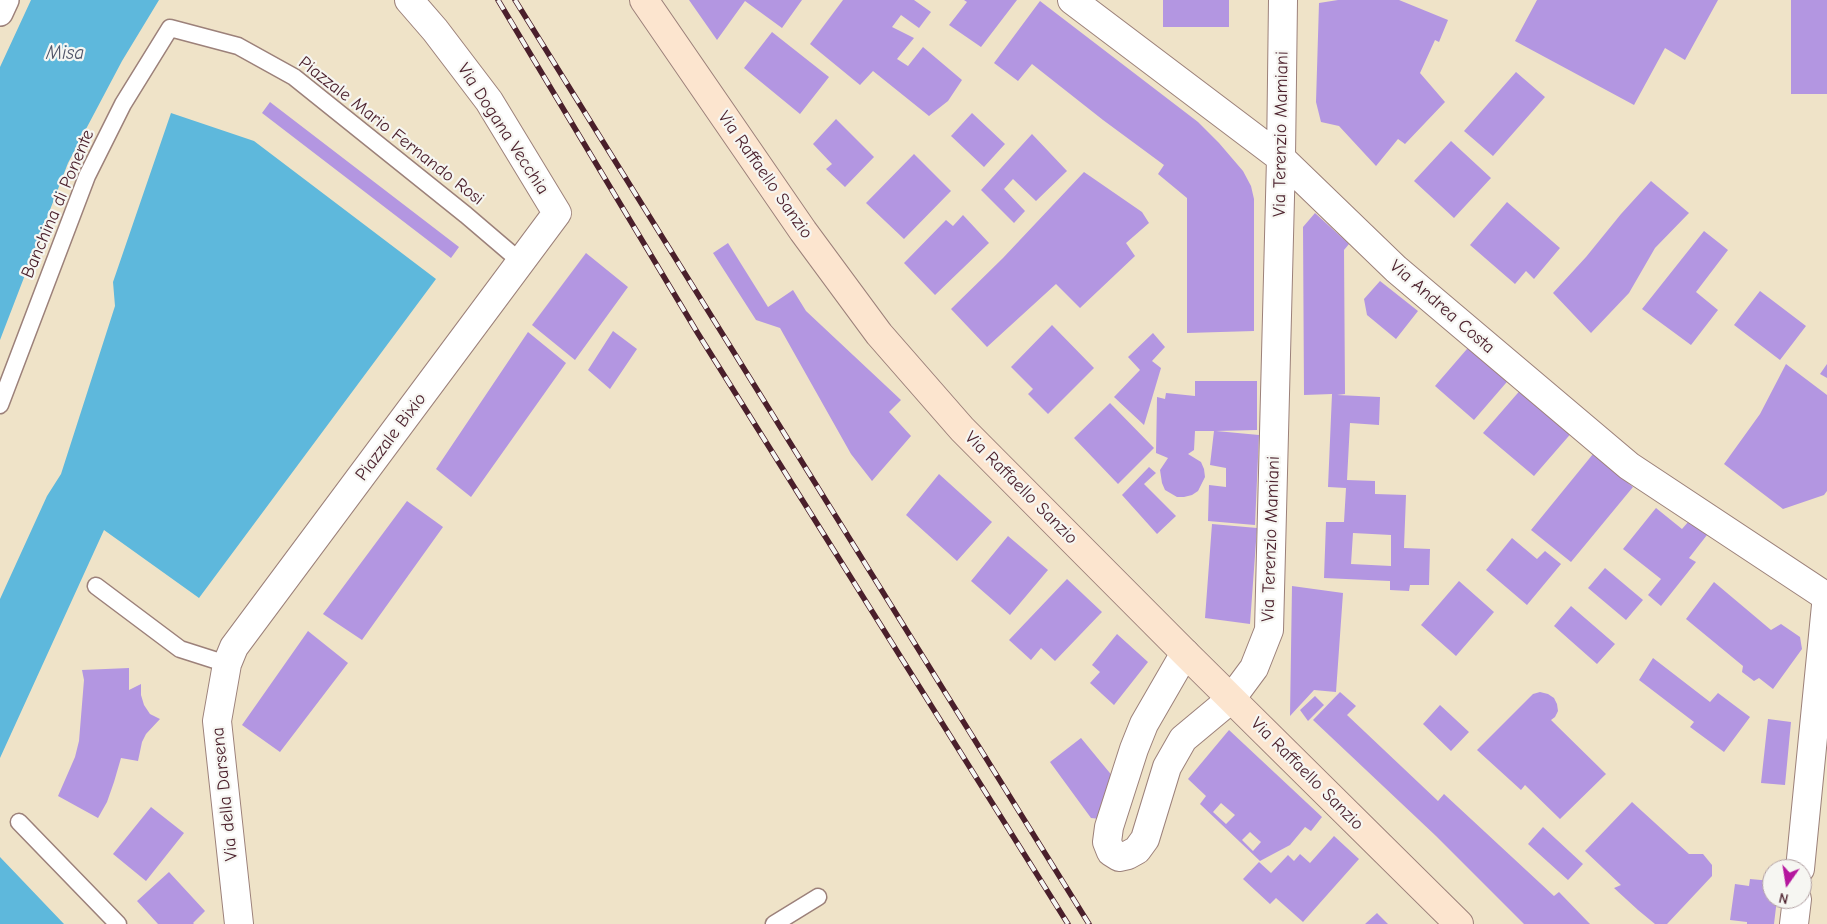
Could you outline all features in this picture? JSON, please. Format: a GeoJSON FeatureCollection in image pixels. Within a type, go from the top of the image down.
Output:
{"type":"FeatureCollection","features":[{"type":"Feature","properties":{"kind":"main road","name":"Via Raffaello Sanzio"},"geometry":{"type":"LineString","coordinates":[[644,0],[803,231],[879,334],[962,429],[1459,924]]}},
{"type":"Feature","properties":{"kind":"street"},"geometry":{"type":"LineString","coordinates":[[0,13],[6,0]]}},
{"type":"Feature","properties":{"kind":"street","name":"Via Dogana Vecchia"},"geometry":{"type":"LineString","coordinates":[[409,0],[435,30],[489,101],[557,213]]}},
{"type":"Feature","properties":{"kind":"street","name":"Via Andrea Costa"},"geometry":{"type":"LineString","coordinates":[[1072,0],[1281,158],[1396,269],[1629,466],[1827,596]]}},
{"type":"Feature","properties":{"kind":"street","name":"Via Terenzio Mamiani"},"geometry":{"type":"LineString","coordinates":[[1185,653],[1144,724],[1108,827],[1107,842],[1111,852],[1119,857],[1137,850],[1145,839],[1167,768],[1184,739],[1231,699],[1254,668],[1269,630],[1281,158],[1283,0]]}},
{"type":"Feature","properties":{"kind":"street","name":"Piazzale Bixio"},"geometry":{"type":"LineString","coordinates":[[227,664],[234,647],[557,213]]}},
{"type":"Feature","properties":{"kind":"street"},"geometry":{"type":"LineString","coordinates":[[1801,859],[1827,596]]}},
{"type":"Feature","properties":{"kind":"street","name":"Via della Darsena"},"geometry":{"type":"LineString","coordinates":[[227,664],[217,721],[239,924]]}},
{"type":"Feature","properties":{"kind":"street"},"geometry":{"type":"LineString","coordinates":[[1794,924],[1796,909]]}},
{"type":"Feature","properties":{"kind":"lane","name":"Piazzale Mario Fernando Rosi"},"geometry":{"type":"LineString","coordinates":[[170,28],[238,46],[294,77],[466,215],[521,262]]}},
{"type":"Feature","properties":{"kind":"lane","name":"Banchina di Ponente"},"geometry":{"type":"LineString","coordinates":[[0,405],[87,176],[123,104],[170,28]]}},
{"type":"Feature","properties":{"kind":"lane"},"geometry":{"type":"LineString","coordinates":[[96,586],[180,649],[227,664]]}},
{"type":"Feature","properties":{"kind":"lane"},"geometry":{"type":"LineString","coordinates":[[20,822],[118,924]]}},
{"type":"Feature","properties":{"kind":"lane"},"geometry":{"type":"LineString","coordinates":[[774,924],[818,897]]}},
{"type":"Feature","properties":{"kind":"water","name":"Misa"},"geometry":{"type":"Polygon","coordinates":[[[31,0],[159,0],[122,61],[68,163],[0,340],[0,67],[31,0]]]}},
{"type":"Feature","properties":{"kind":"water"},"geometry":{"type":"Polygon","coordinates":[[[171,113],[254,141],[436,279],[199,598],[104,530],[0,758],[0,599],[47,496],[61,474],[115,306],[113,282],[171,113]]]}},
{"type":"Feature","properties":{"kind":"water"},"geometry":{"type":"Polygon","coordinates":[[[0,857],[64,924],[0,924],[0,857]]]}},
{"type":"Feature","properties":{"kind":"building"},"geometry":{"type":"Polygon","coordinates":[[[689,0],[802,0],[782,28],[745,1],[717,40],[689,0]]]}},
{"type":"Feature","properties":{"kind":"building"},"geometry":{"type":"Polygon","coordinates":[[[843,0],[914,0],[931,12],[919,28],[901,15],[892,27],[914,38],[897,59],[908,66],[923,47],[962,80],[948,101],[929,116],[873,71],[860,85],[810,44],[843,0]]]}},
{"type":"Feature","properties":{"kind":"building"},"geometry":{"type":"Polygon","coordinates":[[[964,0],[1017,0],[981,47],[949,25],[967,2],[964,0]]]}},
{"type":"Feature","properties":{"kind":"building"},"geometry":{"type":"Polygon","coordinates":[[[1163,0],[1229,0],[1229,27],[1163,27],[1163,0]]]}},
{"type":"Feature","properties":{"kind":"building"},"geometry":{"type":"Polygon","coordinates":[[[1338,0],[1399,0],[1448,20],[1439,42],[1435,40],[1420,73],[1445,102],[1405,144],[1398,139],[1376,166],[1339,126],[1321,122],[1316,102],[1319,3],[1338,0]]]}},
{"type":"Feature","properties":{"kind":"building"},"geometry":{"type":"Polygon","coordinates":[[[1537,0],[1718,0],[1685,60],[1665,48],[1634,105],[1515,41],[1537,0]]]}},
{"type":"Feature","properties":{"kind":"building"},"geometry":{"type":"Polygon","coordinates":[[[1791,0],[1827,0],[1827,94],[1791,94],[1791,0]]]}},
{"type":"Feature","properties":{"kind":"building"},"geometry":{"type":"Polygon","coordinates":[[[1040,1],[1198,122],[1243,171],[1251,186],[1254,199],[1254,331],[1187,333],[1187,198],[1158,174],[1164,165],[1032,64],[1018,81],[994,63],[1040,1]]]}},
{"type":"Feature","properties":{"kind":"building"},"geometry":{"type":"Polygon","coordinates":[[[772,32],[829,77],[800,114],[744,68],[772,32]]]}},
{"type":"Feature","properties":{"kind":"building"},"geometry":{"type":"Polygon","coordinates":[[[1516,72],[1545,97],[1493,156],[1464,131],[1516,72]]]}},
{"type":"Feature","properties":{"kind":"building"},"geometry":{"type":"Polygon","coordinates":[[[270,102],[459,247],[451,258],[262,113],[270,102]]]}},
{"type":"Feature","properties":{"kind":"building"},"geometry":{"type":"Polygon","coordinates":[[[972,113],[1005,144],[984,167],[951,136],[972,113]]]}},
{"type":"Feature","properties":{"kind":"building"},"geometry":{"type":"Polygon","coordinates":[[[836,119],[874,157],[845,187],[826,169],[832,164],[813,144],[836,119]]]}},
{"type":"Feature","properties":{"kind":"building"},"geometry":{"type":"Polygon","coordinates":[[[1032,134],[1067,171],[1036,201],[1013,179],[1004,189],[1025,211],[1014,223],[981,190],[1032,134]]]}},
{"type":"Feature","properties":{"kind":"building"},"geometry":{"type":"Polygon","coordinates":[[[1451,141],[1491,178],[1454,218],[1414,181],[1451,141]]]}},
{"type":"Feature","properties":{"kind":"building"},"geometry":{"type":"Polygon","coordinates":[[[914,154],[951,191],[904,239],[866,203],[914,154]]]}},
{"type":"Feature","properties":{"kind":"building"},"geometry":{"type":"Polygon","coordinates":[[[1084,172],[1142,212],[1149,223],[1126,243],[1135,256],[1080,308],[1056,284],[987,347],[951,309],[1003,258],[1084,172]]]}},
{"type":"Feature","properties":{"kind":"building"},"geometry":{"type":"Polygon","coordinates":[[[1651,181],[1689,213],[1655,248],[1629,293],[1591,333],[1553,293],[1651,181]]]}},
{"type":"Feature","properties":{"kind":"building"},"geometry":{"type":"Polygon","coordinates":[[[1507,202],[1560,248],[1534,279],[1526,271],[1515,284],[1470,245],[1507,202]]]}},
{"type":"Feature","properties":{"kind":"building"},"geometry":{"type":"Polygon","coordinates":[[[1315,213],[1349,244],[1344,250],[1345,394],[1337,395],[1380,397],[1379,425],[1350,423],[1347,480],[1375,481],[1375,494],[1406,495],[1404,548],[1430,549],[1429,585],[1410,585],[1409,591],[1390,590],[1390,581],[1324,578],[1326,522],[1344,522],[1346,488],[1328,487],[1332,394],[1304,395],[1303,227],[1315,213]],[[1353,533],[1351,564],[1391,566],[1391,535],[1353,533]]]}},
{"type":"Feature","properties":{"kind":"building"},"geometry":{"type":"Polygon","coordinates":[[[963,215],[989,243],[935,295],[904,263],[946,220],[953,226],[963,215]]]}},
{"type":"Feature","properties":{"kind":"building"},"geometry":{"type":"Polygon","coordinates":[[[1704,231],[1728,250],[1696,292],[1718,310],[1691,345],[1642,309],[1704,231]]]}},
{"type":"Feature","properties":{"kind":"building"},"geometry":{"type":"Polygon","coordinates":[[[728,243],[768,307],[793,290],[806,311],[901,400],[889,412],[911,436],[872,481],[851,454],[780,328],[756,320],[713,253],[728,243]]]}},
{"type":"Feature","properties":{"kind":"building"},"geometry":{"type":"Polygon","coordinates":[[[586,253],[628,287],[575,360],[532,325],[586,253]]]}},
{"type":"Feature","properties":{"kind":"building"},"geometry":{"type":"Polygon","coordinates":[[[1380,281],[1418,311],[1396,339],[1367,315],[1364,299],[1380,281]]]}},
{"type":"Feature","properties":{"kind":"building"},"geometry":{"type":"Polygon","coordinates":[[[1760,291],[1806,326],[1780,360],[1734,325],[1760,291]]]}},
{"type":"Feature","properties":{"kind":"building"},"geometry":{"type":"Polygon","coordinates":[[[1052,325],[1094,368],[1048,414],[1028,394],[1033,389],[1011,367],[1052,325]]]}},
{"type":"Feature","properties":{"kind":"building"},"geometry":{"type":"Polygon","coordinates":[[[613,331],[637,349],[610,389],[588,370],[613,331]]]}},
{"type":"Feature","properties":{"kind":"building"},"geometry":{"type":"Polygon","coordinates":[[[528,332],[566,363],[471,497],[436,469],[528,332]]]}},
{"type":"Feature","properties":{"kind":"building"},"geometry":{"type":"Polygon","coordinates":[[[1153,333],[1165,347],[1152,361],[1161,368],[1144,425],[1114,397],[1140,370],[1128,357],[1153,333]]]}},
{"type":"Feature","properties":{"kind":"building"},"geometry":{"type":"Polygon","coordinates":[[[1473,342],[1512,376],[1474,420],[1435,386],[1473,342]]]}},
{"type":"Feature","properties":{"kind":"building"},"geometry":{"type":"Polygon","coordinates":[[[1786,364],[1827,395],[1827,491],[1824,495],[1783,509],[1724,464],[1760,414],[1786,364]]]}},
{"type":"Feature","properties":{"kind":"building"},"geometry":{"type":"Polygon","coordinates":[[[1827,364],[1827,378],[1820,374],[1827,364]]]}},
{"type":"Feature","properties":{"kind":"building"},"geometry":{"type":"Polygon","coordinates":[[[1195,381],[1257,381],[1257,430],[1216,431],[1259,435],[1255,525],[1208,521],[1209,485],[1226,487],[1226,468],[1210,465],[1214,431],[1195,431],[1194,450],[1188,454],[1201,462],[1204,469],[1205,477],[1198,491],[1192,495],[1177,497],[1165,490],[1162,483],[1160,470],[1168,458],[1156,453],[1157,397],[1165,399],[1166,393],[1195,396],[1195,381]]]}},
{"type":"Feature","properties":{"kind":"building"},"geometry":{"type":"Polygon","coordinates":[[[1523,387],[1574,430],[1534,476],[1483,433],[1523,387]]]}},
{"type":"Feature","properties":{"kind":"building"},"geometry":{"type":"Polygon","coordinates":[[[1110,403],[1154,448],[1118,484],[1074,438],[1110,403]]]}},
{"type":"Feature","properties":{"kind":"building"},"geometry":{"type":"Polygon","coordinates":[[[1593,454],[1633,487],[1571,562],[1531,530],[1593,454]]]}},
{"type":"Feature","properties":{"kind":"building"},"geometry":{"type":"Polygon","coordinates":[[[1149,467],[1156,473],[1144,484],[1176,516],[1157,534],[1122,495],[1149,467]]]}},
{"type":"Feature","properties":{"kind":"building"},"geometry":{"type":"Polygon","coordinates":[[[939,474],[992,522],[957,561],[906,515],[939,474]]]}},
{"type":"Feature","properties":{"kind":"building"},"geometry":{"type":"Polygon","coordinates":[[[407,501],[443,527],[362,640],[323,614],[407,501]]]}},
{"type":"Feature","properties":{"kind":"building"},"geometry":{"type":"Polygon","coordinates":[[[1656,508],[1682,529],[1689,521],[1707,535],[1689,558],[1696,562],[1661,606],[1648,595],[1661,579],[1623,549],[1656,508]]]}},
{"type":"Feature","properties":{"kind":"building"},"geometry":{"type":"Polygon","coordinates":[[[1212,524],[1257,528],[1250,624],[1205,618],[1212,524]]]}},
{"type":"Feature","properties":{"kind":"building"},"geometry":{"type":"Polygon","coordinates":[[[1008,536],[1048,570],[1010,615],[971,581],[1008,536]]]}},
{"type":"Feature","properties":{"kind":"building"},"geometry":{"type":"Polygon","coordinates":[[[1512,538],[1537,559],[1545,551],[1561,564],[1527,605],[1486,570],[1512,538]]]}},
{"type":"Feature","properties":{"kind":"building"},"geometry":{"type":"Polygon","coordinates":[[[1605,568],[1643,600],[1626,620],[1588,588],[1605,568]]]}},
{"type":"Feature","properties":{"kind":"building"},"geometry":{"type":"Polygon","coordinates":[[[1067,579],[1102,612],[1055,661],[1041,648],[1031,660],[1009,640],[1067,579]]]}},
{"type":"Feature","properties":{"kind":"building"},"geometry":{"type":"Polygon","coordinates":[[[1459,581],[1494,612],[1456,656],[1421,625],[1459,581]]]}},
{"type":"Feature","properties":{"kind":"building"},"geometry":{"type":"Polygon","coordinates":[[[1714,582],[1771,630],[1781,624],[1800,637],[1802,649],[1773,689],[1759,678],[1754,681],[1742,672],[1743,666],[1686,619],[1714,582]]]}},
{"type":"Feature","properties":{"kind":"building"},"geometry":{"type":"Polygon","coordinates":[[[1292,586],[1343,593],[1336,692],[1314,690],[1290,716],[1292,586]]]}},
{"type":"Feature","properties":{"kind":"building"},"geometry":{"type":"Polygon","coordinates":[[[1571,606],[1615,644],[1597,664],[1554,626],[1571,606]]]}},
{"type":"Feature","properties":{"kind":"building"},"geometry":{"type":"Polygon","coordinates":[[[308,631],[348,663],[280,752],[242,725],[308,631]]]}},
{"type":"Feature","properties":{"kind":"building"},"geometry":{"type":"Polygon","coordinates":[[[1117,634],[1148,662],[1114,705],[1090,683],[1100,672],[1092,665],[1117,634]]]}},
{"type":"Feature","properties":{"kind":"building"},"geometry":{"type":"Polygon","coordinates":[[[1653,658],[1710,702],[1718,693],[1750,717],[1724,752],[1690,727],[1694,722],[1639,680],[1653,658]]]}},
{"type":"Feature","properties":{"kind":"building"},"geometry":{"type":"Polygon","coordinates":[[[129,668],[129,690],[141,684],[141,695],[144,705],[150,714],[160,719],[146,734],[142,742],[138,761],[121,758],[107,802],[98,818],[58,796],[75,757],[79,741],[84,680],[82,670],[129,668]]]}},
{"type":"Feature","properties":{"kind":"building"},"geometry":{"type":"Polygon","coordinates":[[[1340,692],[1356,706],[1347,715],[1438,801],[1444,794],[1554,896],[1559,892],[1590,924],[1524,924],[1436,836],[1313,720],[1340,692]]]}},
{"type":"Feature","properties":{"kind":"building"},"geometry":{"type":"Polygon","coordinates":[[[1540,692],[1554,698],[1557,704],[1558,711],[1551,720],[1606,774],[1560,819],[1525,785],[1521,790],[1477,750],[1533,694],[1540,692]]]}},
{"type":"Feature","properties":{"kind":"building"},"geometry":{"type":"Polygon","coordinates":[[[1315,696],[1324,705],[1308,721],[1300,710],[1315,696]]]}},
{"type":"Feature","properties":{"kind":"building"},"geometry":{"type":"Polygon","coordinates":[[[1440,705],[1469,732],[1451,751],[1423,724],[1440,705]]]}},
{"type":"Feature","properties":{"kind":"building"},"geometry":{"type":"Polygon","coordinates":[[[1768,719],[1791,722],[1785,785],[1761,783],[1768,719]]]}},
{"type":"Feature","properties":{"kind":"building"},"geometry":{"type":"Polygon","coordinates":[[[1229,730],[1322,817],[1311,831],[1305,827],[1290,845],[1260,861],[1200,804],[1206,796],[1188,779],[1229,730]],[[1221,803],[1213,812],[1226,824],[1235,815],[1221,803]],[[1250,832],[1242,840],[1253,851],[1261,842],[1250,832]]]}},
{"type":"Feature","properties":{"kind":"building"},"geometry":{"type":"Polygon","coordinates":[[[1081,738],[1114,778],[1100,819],[1091,818],[1050,762],[1081,738]]]}},
{"type":"Feature","properties":{"kind":"building"},"geometry":{"type":"Polygon","coordinates":[[[1632,802],[1689,854],[1703,854],[1712,865],[1712,876],[1667,924],[1655,924],[1638,910],[1614,888],[1621,885],[1585,851],[1632,802]]]}},
{"type":"Feature","properties":{"kind":"building"},"geometry":{"type":"Polygon","coordinates":[[[151,807],[184,833],[146,881],[113,854],[151,807]]]}},
{"type":"Feature","properties":{"kind":"building"},"geometry":{"type":"Polygon","coordinates":[[[1543,827],[1583,864],[1568,880],[1528,844],[1543,827]]]}},
{"type":"Feature","properties":{"kind":"building"},"geometry":{"type":"Polygon","coordinates":[[[1334,836],[1359,859],[1303,922],[1276,898],[1270,904],[1243,879],[1259,862],[1271,873],[1288,855],[1294,861],[1300,854],[1310,863],[1334,836]]]}},
{"type":"Feature","properties":{"kind":"building"},"geometry":{"type":"Polygon","coordinates":[[[169,872],[205,911],[194,924],[158,924],[137,901],[169,872]]]}},
{"type":"Feature","properties":{"kind":"building"},"geometry":{"type":"Polygon","coordinates":[[[1750,879],[1762,880],[1762,909],[1776,909],[1774,924],[1747,924],[1747,922],[1730,920],[1735,884],[1749,886],[1750,879]]]}},
{"type":"Feature","properties":{"kind":"building"},"geometry":{"type":"Polygon","coordinates":[[[1377,913],[1388,924],[1365,924],[1377,913]]]}},
{"type":"Feature","properties":{"kind":"railway"},"geometry":{"type":"LineString","coordinates":[[498,0],[697,332],[1068,924]]}},
{"type":"Feature","properties":{"kind":"railway"},"geometry":{"type":"LineString","coordinates":[[515,0],[1089,924]]}}]}
